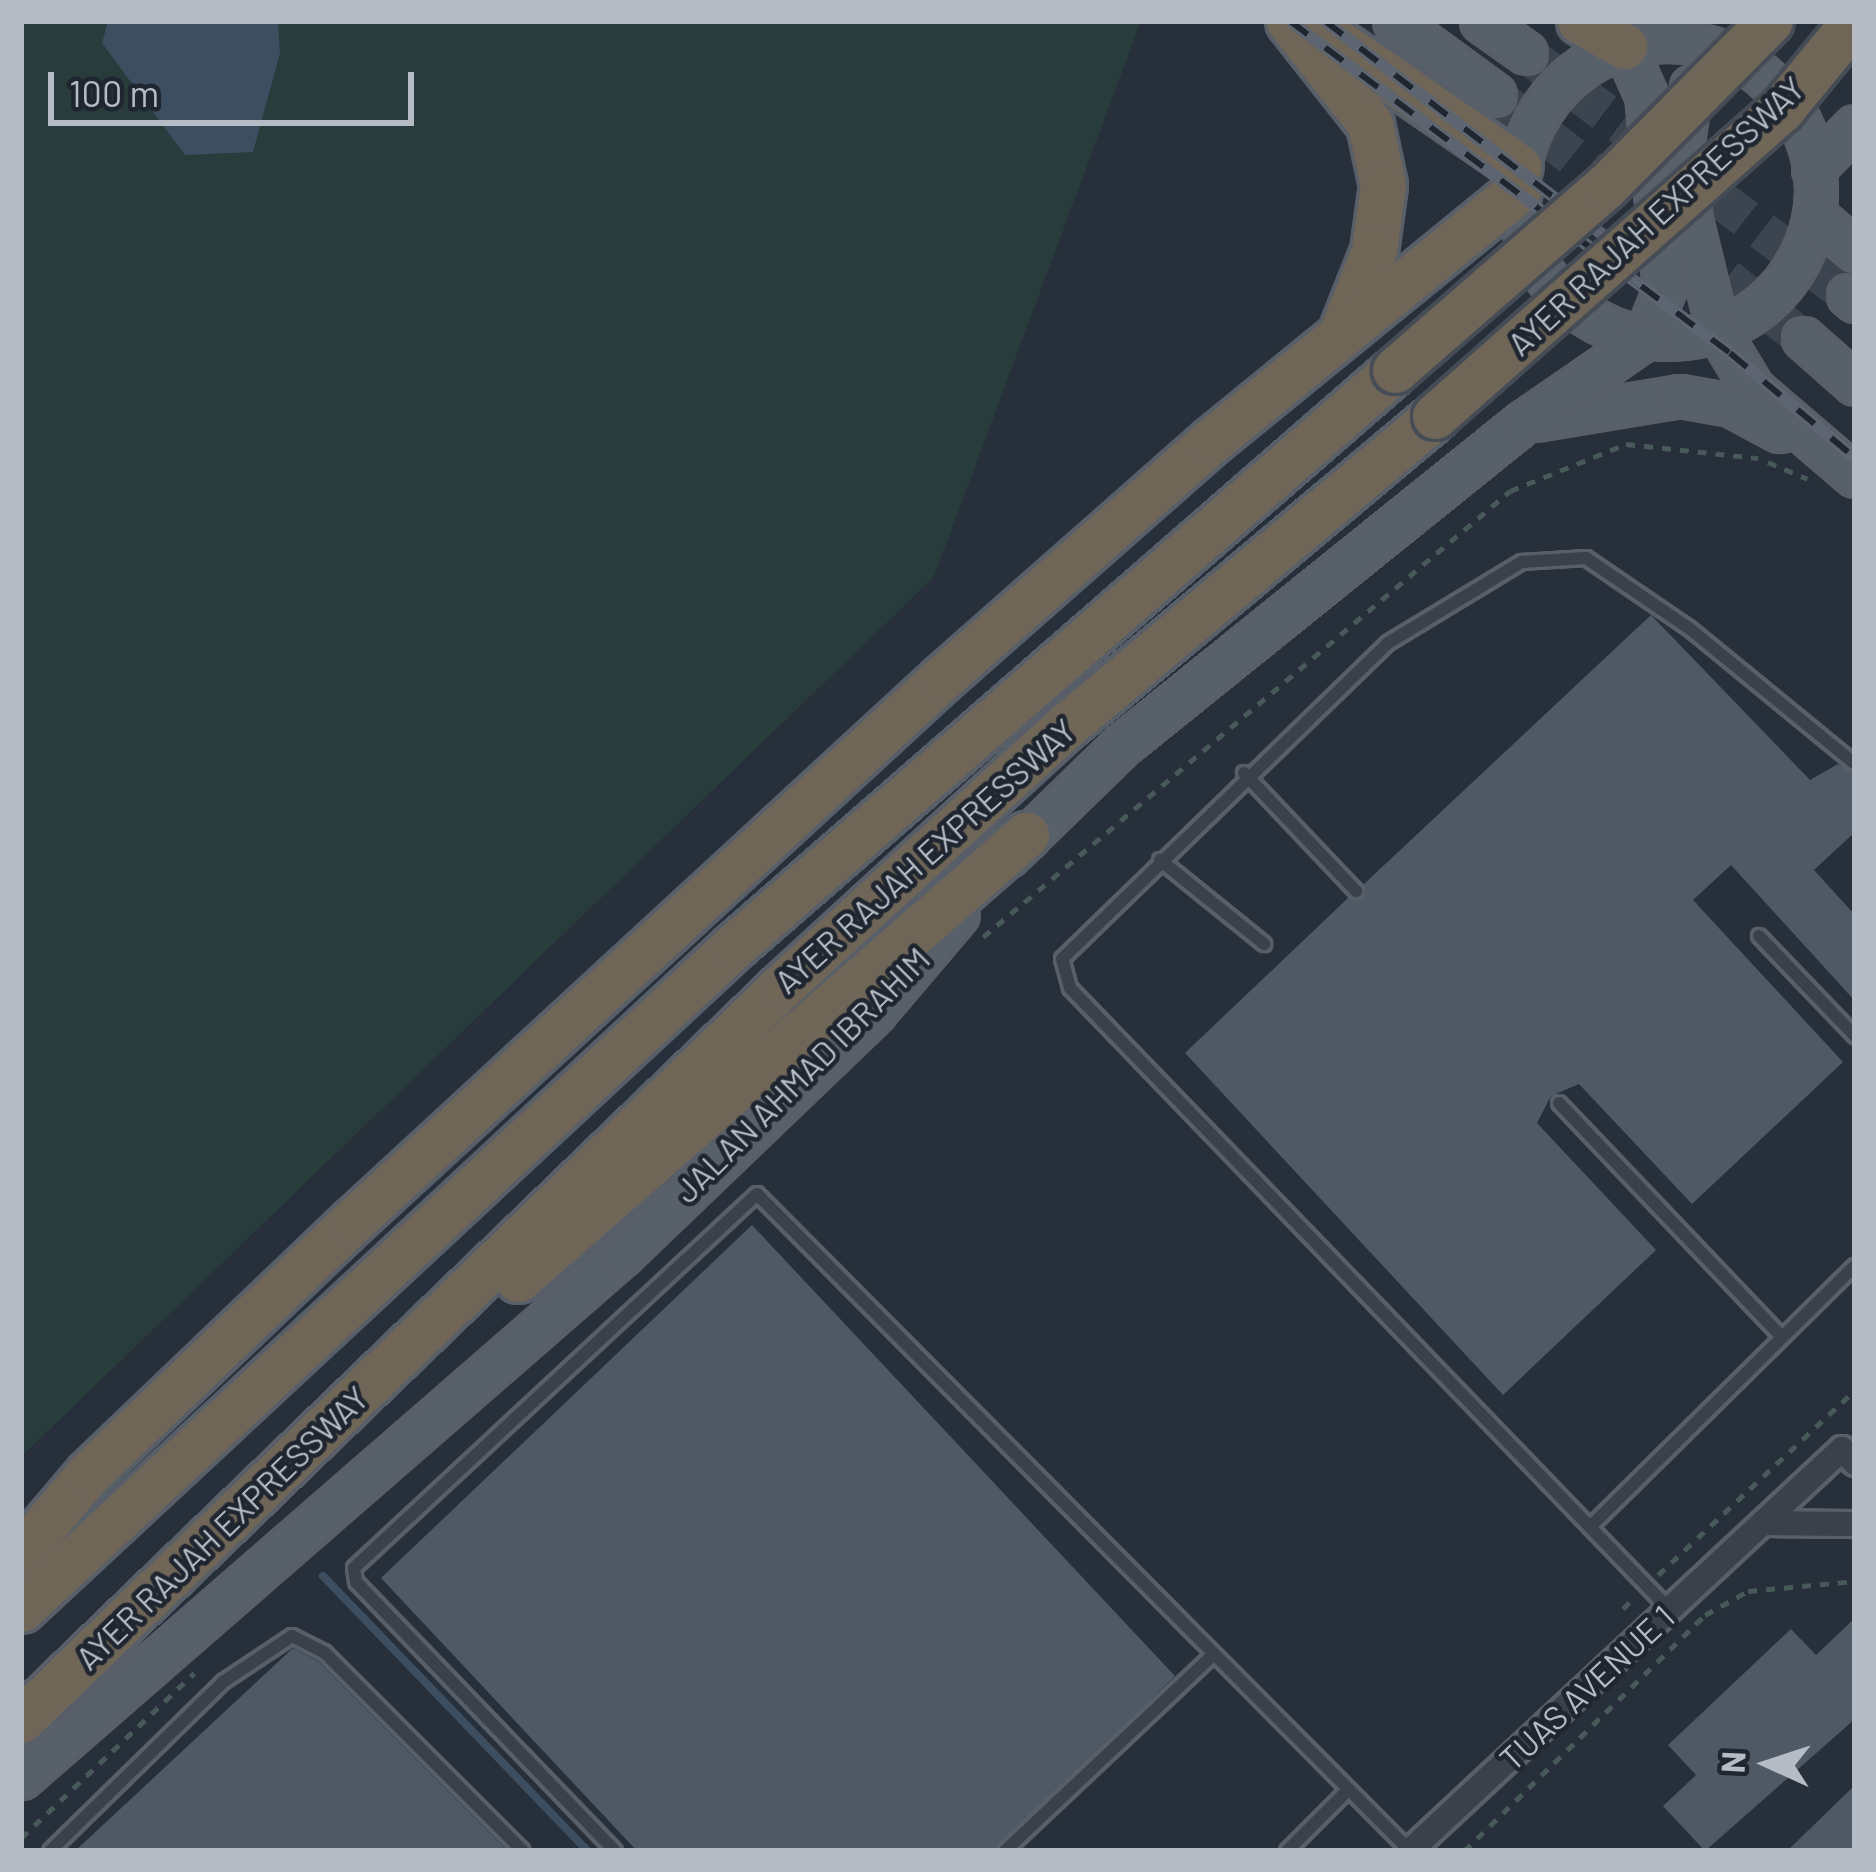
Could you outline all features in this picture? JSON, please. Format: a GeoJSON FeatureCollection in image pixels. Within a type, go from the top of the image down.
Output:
{"type":"FeatureCollection","features":[{"type":"Feature","properties":{"kind":"highway"},"geometry":{"type":"LineString","coordinates":[[1288,21],[1370,124],[1383,185],[1374,251],[1341,335]]}},
{"type":"Feature","properties":{"kind":"highway"},"geometry":{"type":"LineString","coordinates":[[21,1553],[88,1474],[354,1220],[941,679],[1518,179],[1307,21]]}},
{"type":"Feature","properties":{"kind":"highway"},"geometry":{"type":"LineString","coordinates":[[1580,21],[1624,46]]}},
{"type":"Feature","properties":{"kind":"highway","name":"AYER RAJAH EXPRESSWAY"},"geometry":{"type":"LineString","coordinates":[[21,1609],[734,946],[1605,187],[1771,21]]}},
{"type":"Feature","properties":{"kind":"highway","name":"AYER RAJAH EXPRESSWAY"},"geometry":{"type":"LineString","coordinates":[[21,1720],[783,985],[1066,726],[1435,416],[1781,110],[1854,21]]}},
{"type":"Feature","properties":{"kind":"highway"},"geometry":{"type":"LineString","coordinates":[[286,1468],[646,1175],[1026,835]]}},
{"type":"Feature","properties":{"kind":"main road"},"geometry":{"type":"LineString","coordinates":[[1394,21],[1496,94]]}},
{"type":"Feature","properties":{"kind":"main road"},"geometry":{"type":"LineString","coordinates":[[1481,21],[1526,53]]}},
{"type":"Feature","properties":{"kind":"main road"},"geometry":{"type":"LineString","coordinates":[[1817,21],[1855,37]]}},
{"type":"Feature","properties":{"kind":"main road"},"geometry":{"type":"LineString","coordinates":[[1705,32],[1781,92],[1813,169],[1814,215],[1791,273],[1718,331],[1645,338],[1580,312],[1554,288],[1522,226],[1518,179],[1554,91],[1624,46],[1705,32]]}},
{"type":"Feature","properties":{"kind":"main road"},"geometry":{"type":"LineString","coordinates":[[1705,32],[1683,141],[1700,278],[1718,331],[1754,389],[1845,480]]}},
{"type":"Feature","properties":{"kind":"main road"},"geometry":{"type":"LineString","coordinates":[[1624,46],[1646,95],[1664,290],[1645,338]]}},
{"type":"Feature","properties":{"kind":"main road"},"geometry":{"type":"LineString","coordinates":[[1813,169],[1855,126]]}},
{"type":"Feature","properties":{"kind":"main road"},"geometry":{"type":"LineString","coordinates":[[1814,215],[1855,250]]}},
{"type":"Feature","properties":{"kind":"main road","name":"JALAN AHMAD IBRAHIM"},"geometry":{"type":"LineString","coordinates":[[21,1778],[623,1254],[874,1012],[1026,835],[1121,746],[1522,423],[1645,338]]}},
{"type":"Feature","properties":{"kind":"main road"},"geometry":{"type":"LineString","coordinates":[[1803,338],[1855,384]]}},
{"type":"Feature","properties":{"kind":"main road"},"geometry":{"type":"LineString","coordinates":[[1522,423],[1624,401],[1697,399],[1731,405],[1845,480]]}},
{"type":"Feature","properties":{"kind":"street","name":"TUAS AVENUE 1"},"geometry":{"type":"LineString","coordinates":[[1410,1851],[1763,1523],[1851,1449]]}},
{"type":"Feature","properties":{"kind":"street"},"geometry":{"type":"LineString","coordinates":[[1763,1523],[1855,1524]]}},
{"type":"Feature","properties":{"kind":"lane"},"geometry":{"type":"LineString","coordinates":[[1670,1611],[1062,978],[1062,959],[1244,773],[1388,643],[1522,562],[1586,558],[1690,628],[1855,764]]}},
{"type":"Feature","properties":{"kind":"lane"},"geometry":{"type":"LineString","coordinates":[[1244,773],[1356,891]]}},
{"type":"Feature","properties":{"kind":"lane"},"geometry":{"type":"LineString","coordinates":[[1160,860],[1264,944]]}},
{"type":"Feature","properties":{"kind":"lane"},"geometry":{"type":"LineString","coordinates":[[1759,936],[1855,1036]]}},
{"type":"Feature","properties":{"kind":"lane"},"geometry":{"type":"LineString","coordinates":[[1559,1103],[1782,1337]]}},
{"type":"Feature","properties":{"kind":"lane"},"geometry":{"type":"LineString","coordinates":[[615,1851],[356,1582],[354,1568],[757,1194],[1410,1851]]}},
{"type":"Feature","properties":{"kind":"lane"},"geometry":{"type":"LineString","coordinates":[[1590,1527],[1855,1266]]}},
{"type":"Feature","properties":{"kind":"lane"},"geometry":{"type":"LineString","coordinates":[[50,1851],[223,1682],[292,1636],[324,1652],[523,1851]]}},
{"type":"Feature","properties":{"kind":"lane"},"geometry":{"type":"LineString","coordinates":[[1010,1850],[1212,1656]]}},
{"type":"Feature","properties":{"kind":"lane"},"geometry":{"type":"LineString","coordinates":[[1287,1851],[1348,1790]]}},
{"type":"Feature","properties":{"kind":"path"},"geometry":{"type":"LineString","coordinates":[[968,950],[1510,490],[1626,444],[1755,456],[1845,480]]}},
{"type":"Feature","properties":{"kind":"path"},"geometry":{"type":"LineString","coordinates":[[1623,1609],[1855,1390]]}},
{"type":"Feature","properties":{"kind":"path"},"geometry":{"type":"LineString","coordinates":[[1464,1851],[1706,1615],[1748,1592],[1855,1581]]}},
{"type":"Feature","properties":{"kind":"path"},"geometry":{"type":"LineString","coordinates":[[21,1838],[205,1662]]}},
{"type":"Feature","properties":{"kind":"shaded area"},"geometry":{"type":"Polygon","coordinates":[[[21,21],[1141,21],[934,577],[21,1457],[21,21]]]}},
{"type":"Feature","properties":{"kind":"water"},"geometry":{"type":"Polygon","coordinates":[[[108,21],[278,21],[280,53],[253,152],[185,155],[102,43],[108,21]]]}},
{"type":"Feature","properties":{"kind":"building"},"geometry":{"type":"Polygon","coordinates":[[[1651,615],[1810,780],[1838,764],[1855,774],[1855,832],[1814,870],[1855,915],[1855,1001],[1731,865],[1693,900],[1843,1062],[1692,1204],[1579,1084],[1551,1096],[1537,1123],[1656,1250],[1503,1395],[1185,1053],[1348,898],[1362,899],[1364,884],[1651,615]]]}},
{"type":"Feature","properties":{"kind":"building"},"geometry":{"type":"Polygon","coordinates":[[[752,1225],[1175,1676],[995,1851],[637,1851],[381,1578],[752,1225]]]}},
{"type":"Feature","properties":{"kind":"building"},"geometry":{"type":"Polygon","coordinates":[[[1855,1618],[1855,1719],[1705,1851],[1663,1806],[1696,1775],[1668,1745],[1791,1629],[1816,1655],[1855,1618]]]}},
{"type":"Feature","properties":{"kind":"building"},"geometry":{"type":"Polygon","coordinates":[[[293,1648],[318,1661],[508,1851],[75,1851],[293,1648]]]}},
{"type":"Feature","properties":{"kind":"building"},"geometry":{"type":"Polygon","coordinates":[[[1855,1785],[1855,1851],[1787,1851],[1855,1785]]]}},
{"type":"Feature","properties":{"kind":"waterway"},"geometry":{"type":"LineString","coordinates":[[323,1576],[588,1851]]}},
{"type":"Feature","properties":{"kind":"tunnel"},"geometry":{"type":"LineString","coordinates":[[1526,53],[1848,295]]}},
{"type":"Feature","properties":{"kind":"tunnel"},"geometry":{"type":"LineString","coordinates":[[1495,95],[1803,338]]}},
{"type":"Feature","properties":{"kind":"railway"},"geometry":{"type":"LineString","coordinates":[[1290,21],[1730,353],[1855,458]]}},
{"type":"Feature","properties":{"kind":"railway"},"geometry":{"type":"LineString","coordinates":[[1325,21],[1629,255]]}}]}
